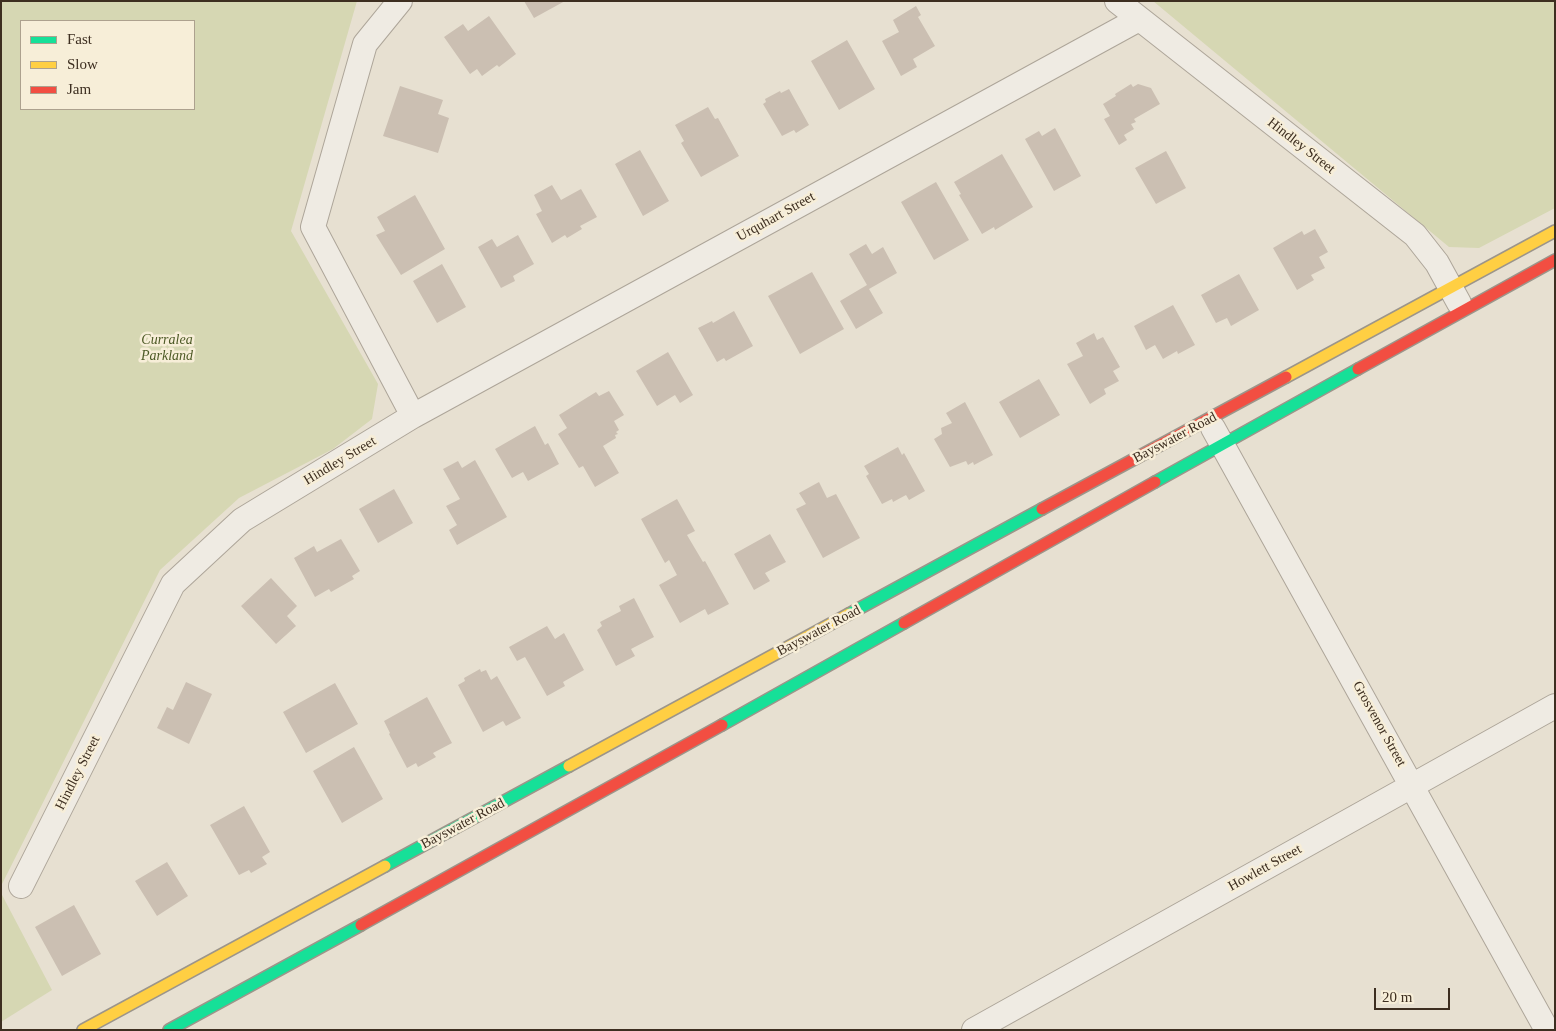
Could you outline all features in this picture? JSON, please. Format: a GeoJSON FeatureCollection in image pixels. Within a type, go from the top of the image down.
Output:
{"type":"FeatureCollection","features":[{"type":"Feature","properties":{"kind":"main road","name":"Bayswater Road"},"geometry":{"type":"LineString","coordinates":[[83,1030],[1555,231]]}},
{"type":"Feature","properties":{"kind":"main road","name":"Bayswater Road"},"geometry":{"type":"LineString","coordinates":[[169,1030],[565,813],[1222,444],[1555,260]]}},
{"type":"Feature","properties":{"kind":"street"},"geometry":{"type":"LineString","coordinates":[[400,1],[365,44],[313,227],[413,416]]}},
{"type":"Feature","properties":{"kind":"street","name":"Hindley Street"},"geometry":{"type":"LineString","coordinates":[[1117,1],[1415,236],[1437,263],[1464,311]]}},
{"type":"Feature","properties":{"kind":"street","name":"Urquhart Street"},"geometry":{"type":"LineString","coordinates":[[413,416],[1139,18]]}},
{"type":"Feature","properties":{"kind":"street","name":"Hindley Street"},"geometry":{"type":"LineString","coordinates":[[21,886],[174,584],[242,520],[413,416]]}},
{"type":"Feature","properties":{"kind":"street","name":"Grosvenor Street"},"geometry":{"type":"LineString","coordinates":[[1208,420],[1547,1030]]}},
{"type":"Feature","properties":{"kind":"street","name":"Howlett Street"},"geometry":{"type":"LineString","coordinates":[[974,1030],[1555,706]]}},
{"type":"Feature","properties":{"kind":"green space","name":"Curralea Parkland"},"geometry":{"type":"Polygon","coordinates":[[[1,1],[357,1],[291,231],[378,384],[372,419],[333,449],[239,498],[160,570],[1,886],[1,1]]]}},
{"type":"Feature","properties":{"kind":"green space"},"geometry":{"type":"Polygon","coordinates":[[[1153,1],[1555,1],[1555,208],[1479,248],[1449,247],[1153,1]]]}},
{"type":"Feature","properties":{"kind":"green space"},"geometry":{"type":"Polygon","coordinates":[[[1,893],[52,990],[1,1022],[1,893]]]}},
{"type":"Feature","properties":{"kind":"building"},"geometry":{"type":"Polygon","coordinates":[[[524,1],[565,1],[534,18],[524,1]]]}},
{"type":"Feature","properties":{"kind":"building"},"geometry":{"type":"Polygon","coordinates":[[[916,6],[921,15],[918,17],[935,46],[913,59],[917,67],[901,76],[882,41],[899,32],[893,20],[916,6]]]}},
{"type":"Feature","properties":{"kind":"building"},"geometry":{"type":"Polygon","coordinates":[[[489,16],[516,54],[499,67],[497,65],[482,76],[477,69],[470,74],[444,37],[463,24],[468,31],[489,16]]]}},
{"type":"Feature","properties":{"kind":"building"},"geometry":{"type":"Polygon","coordinates":[[[847,40],[875,89],[839,110],[811,61],[847,40]]]}},
{"type":"Feature","properties":{"kind":"building"},"geometry":{"type":"Polygon","coordinates":[[[1131,84],[1133,87],[1138,84],[1151,88],[1160,104],[1134,119],[1136,122],[1131,124],[1134,129],[1124,135],[1127,140],[1119,145],[1104,119],[1110,116],[1103,104],[1131,84]]]}},
{"type":"Feature","properties":{"kind":"building"},"geometry":{"type":"Polygon","coordinates":[[[400,86],[443,100],[438,114],[449,118],[438,153],[383,136],[400,86]]]}},
{"type":"Feature","properties":{"kind":"building"},"geometry":{"type":"Polygon","coordinates":[[[789,89],[809,125],[796,133],[794,130],[782,136],[763,104],[766,102],[765,99],[780,91],[781,93],[789,89]]]}},
{"type":"Feature","properties":{"kind":"building"},"geometry":{"type":"Polygon","coordinates":[[[708,107],[715,119],[718,118],[739,156],[701,177],[681,143],[684,141],[675,125],[708,107]]]}},
{"type":"Feature","properties":{"kind":"building"},"geometry":{"type":"Polygon","coordinates":[[[1055,128],[1081,176],[1054,191],[1025,139],[1039,131],[1042,136],[1055,128]]]}},
{"type":"Feature","properties":{"kind":"building"},"geometry":{"type":"Polygon","coordinates":[[[640,150],[669,201],[643,216],[615,164],[640,150]]]}},
{"type":"Feature","properties":{"kind":"building"},"geometry":{"type":"Polygon","coordinates":[[[1166,151],[1186,188],[1156,204],[1135,168],[1166,151]]]}},
{"type":"Feature","properties":{"kind":"building"},"geometry":{"type":"Polygon","coordinates":[[[1002,154],[1033,207],[995,230],[994,227],[982,234],[959,195],[961,194],[954,182],[1002,154]]]}},
{"type":"Feature","properties":{"kind":"building"},"geometry":{"type":"Polygon","coordinates":[[[936,182],[969,240],[934,260],[901,202],[936,182]]]}},
{"type":"Feature","properties":{"kind":"building"},"geometry":{"type":"Polygon","coordinates":[[[552,185],[561,200],[581,189],[597,217],[580,226],[582,229],[567,238],[565,235],[552,243],[536,214],[542,211],[534,195],[552,185]]]}},
{"type":"Feature","properties":{"kind":"building"},"geometry":{"type":"Polygon","coordinates":[[[415,195],[445,249],[401,275],[376,235],[385,231],[377,217],[415,195]]]}},
{"type":"Feature","properties":{"kind":"building"},"geometry":{"type":"Polygon","coordinates":[[[1315,229],[1328,252],[1319,257],[1325,268],[1311,275],[1314,280],[1297,290],[1273,248],[1302,231],[1304,235],[1315,229]]]}},
{"type":"Feature","properties":{"kind":"building"},"geometry":{"type":"Polygon","coordinates":[[[518,235],[534,264],[513,276],[515,281],[501,288],[478,247],[492,239],[497,247],[518,235]]]}},
{"type":"Feature","properties":{"kind":"building"},"geometry":{"type":"Polygon","coordinates":[[[866,244],[872,254],[883,247],[897,273],[869,289],[883,313],[856,329],[840,301],[867,285],[849,254],[866,244]]]}},
{"type":"Feature","properties":{"kind":"building"},"geometry":{"type":"Polygon","coordinates":[[[442,264],[466,307],[437,323],[413,281],[442,264]]]}},
{"type":"Feature","properties":{"kind":"building"},"geometry":{"type":"Polygon","coordinates":[[[812,272],[844,329],[800,354],[768,296],[812,272]]]}},
{"type":"Feature","properties":{"kind":"building"},"geometry":{"type":"Polygon","coordinates":[[[1239,274],[1259,310],[1231,326],[1227,318],[1216,323],[1201,295],[1239,274]]]}},
{"type":"Feature","properties":{"kind":"building"},"geometry":{"type":"Polygon","coordinates":[[[1173,305],[1195,345],[1178,354],[1177,351],[1163,359],[1155,345],[1146,350],[1134,326],[1173,305]]]}},
{"type":"Feature","properties":{"kind":"building"},"geometry":{"type":"Polygon","coordinates":[[[734,311],[753,346],[726,361],[724,358],[717,362],[698,328],[712,321],[713,323],[734,311]]]}},
{"type":"Feature","properties":{"kind":"building"},"geometry":{"type":"Polygon","coordinates":[[[1094,333],[1097,340],[1103,337],[1120,367],[1113,371],[1119,381],[1104,389],[1106,394],[1090,404],[1067,364],[1083,356],[1076,343],[1094,333]]]}},
{"type":"Feature","properties":{"kind":"building"},"geometry":{"type":"Polygon","coordinates":[[[668,352],[693,395],[680,403],[675,395],[657,406],[636,371],[668,352]]]}},
{"type":"Feature","properties":{"kind":"building"},"geometry":{"type":"Polygon","coordinates":[[[1039,379],[1060,415],[1020,438],[999,402],[1039,379]]]}},
{"type":"Feature","properties":{"kind":"building"},"geometry":{"type":"Polygon","coordinates":[[[609,391],[624,415],[614,421],[619,430],[616,432],[618,434],[615,435],[616,438],[603,446],[619,473],[595,487],[583,466],[579,468],[558,434],[567,428],[559,415],[596,392],[599,396],[609,391]]]}},
{"type":"Feature","properties":{"kind":"building"},"geometry":{"type":"Polygon","coordinates":[[[965,402],[993,455],[974,465],[973,462],[968,465],[966,461],[950,467],[934,439],[942,434],[941,428],[952,423],[946,413],[965,402]]]}},
{"type":"Feature","properties":{"kind":"building"},"geometry":{"type":"Polygon","coordinates":[[[535,426],[545,445],[548,443],[559,464],[528,481],[523,472],[512,478],[495,449],[535,426]]]}},
{"type":"Feature","properties":{"kind":"building"},"geometry":{"type":"Polygon","coordinates":[[[898,447],[902,455],[904,453],[925,491],[909,500],[906,495],[893,502],[892,499],[882,504],[866,476],[869,474],[864,466],[898,447]]]}},
{"type":"Feature","properties":{"kind":"building"},"geometry":{"type":"Polygon","coordinates":[[[475,460],[507,517],[457,545],[449,530],[457,525],[446,506],[460,499],[443,469],[458,461],[462,468],[475,460]]]}},
{"type":"Feature","properties":{"kind":"building"},"geometry":{"type":"Polygon","coordinates":[[[819,482],[827,498],[836,494],[860,538],[823,558],[796,509],[806,504],[799,493],[819,482]]]}},
{"type":"Feature","properties":{"kind":"building"},"geometry":{"type":"Polygon","coordinates":[[[394,489],[413,523],[378,543],[359,509],[394,489]]]}},
{"type":"Feature","properties":{"kind":"building"},"geometry":{"type":"Polygon","coordinates":[[[677,499],[695,531],[687,535],[703,562],[705,561],[729,604],[708,615],[705,609],[680,623],[659,585],[677,575],[669,560],[665,563],[641,519],[677,499]]]}},
{"type":"Feature","properties":{"kind":"building"},"geometry":{"type":"Polygon","coordinates":[[[770,534],[786,562],[765,573],[770,581],[754,590],[734,554],[770,534]]]}},
{"type":"Feature","properties":{"kind":"building"},"geometry":{"type":"Polygon","coordinates":[[[341,539],[360,571],[352,576],[354,579],[331,592],[329,589],[315,597],[294,558],[314,546],[317,552],[341,539]]]}},
{"type":"Feature","properties":{"kind":"building"},"geometry":{"type":"Polygon","coordinates":[[[271,578],[297,606],[287,616],[296,626],[276,644],[241,606],[271,578]]]}},
{"type":"Feature","properties":{"kind":"building"},"geometry":{"type":"Polygon","coordinates":[[[634,598],[654,637],[631,649],[635,656],[616,666],[597,630],[602,626],[600,622],[621,611],[619,606],[634,598]]]}},
{"type":"Feature","properties":{"kind":"building"},"geometry":{"type":"Polygon","coordinates":[[[547,626],[555,639],[564,633],[584,670],[563,682],[565,686],[547,696],[525,657],[517,661],[509,647],[547,626]]]}},
{"type":"Feature","properties":{"kind":"building"},"geometry":{"type":"Polygon","coordinates":[[[480,669],[481,672],[486,670],[491,680],[497,676],[521,718],[506,726],[503,721],[483,732],[458,685],[465,681],[464,678],[480,669]]]}},
{"type":"Feature","properties":{"kind":"building"},"geometry":{"type":"Polygon","coordinates":[[[186,682],[212,694],[189,744],[157,728],[167,707],[173,710],[186,682]]]}},
{"type":"Feature","properties":{"kind":"building"},"geometry":{"type":"Polygon","coordinates":[[[335,683],[358,724],[306,753],[283,712],[335,683]]]}},
{"type":"Feature","properties":{"kind":"building"},"geometry":{"type":"Polygon","coordinates":[[[427,697],[452,743],[433,753],[436,757],[418,767],[416,763],[407,768],[384,721],[427,697]]]}},
{"type":"Feature","properties":{"kind":"building"},"geometry":{"type":"Polygon","coordinates":[[[354,747],[383,799],[342,823],[313,771],[354,747]]]}},
{"type":"Feature","properties":{"kind":"building"},"geometry":{"type":"Polygon","coordinates":[[[244,806],[270,852],[262,857],[267,864],[251,873],[249,870],[239,875],[210,825],[244,806]]]}},
{"type":"Feature","properties":{"kind":"building"},"geometry":{"type":"Polygon","coordinates":[[[167,862],[188,896],[157,916],[135,881],[167,862]]]}},
{"type":"Feature","properties":{"kind":"building"},"geometry":{"type":"Polygon","coordinates":[[[74,905],[101,954],[62,976],[35,927],[74,905]]]}},
{"type":"Feature","properties":{"kind":"traffic: fast"},"geometry":{"type":"LineString","coordinates":[[1155,482],[1358,369]]}},
{"type":"Feature","properties":{"kind":"traffic: fast"},"geometry":{"type":"LineString","coordinates":[[849,614],[1042,509]]}},
{"type":"Feature","properties":{"kind":"traffic: fast"},"geometry":{"type":"LineString","coordinates":[[722,725],[904,623]]}},
{"type":"Feature","properties":{"kind":"traffic: fast"},"geometry":{"type":"LineString","coordinates":[[385,866],[569,766]]}},
{"type":"Feature","properties":{"kind":"traffic: fast"},"geometry":{"type":"LineString","coordinates":[[169,1030],[361,925]]}},
{"type":"Feature","properties":{"kind":"traffic: slow"},"geometry":{"type":"LineString","coordinates":[[1286,377],[1555,231]]}},
{"type":"Feature","properties":{"kind":"traffic: slow"},"geometry":{"type":"LineString","coordinates":[[569,766],[849,614]]}},
{"type":"Feature","properties":{"kind":"traffic: slow"},"geometry":{"type":"LineString","coordinates":[[83,1030],[385,866]]}},
{"type":"Feature","properties":{"kind":"traffic: jam"},"geometry":{"type":"LineString","coordinates":[[1358,369],[1555,260]]}},
{"type":"Feature","properties":{"kind":"traffic: jam"},"geometry":{"type":"LineString","coordinates":[[1042,509],[1286,377]]}},
{"type":"Feature","properties":{"kind":"traffic: jam"},"geometry":{"type":"LineString","coordinates":[[904,623],[1155,482]]}},
{"type":"Feature","properties":{"kind":"traffic: jam"},"geometry":{"type":"LineString","coordinates":[[361,925],[722,725]]}}]}
